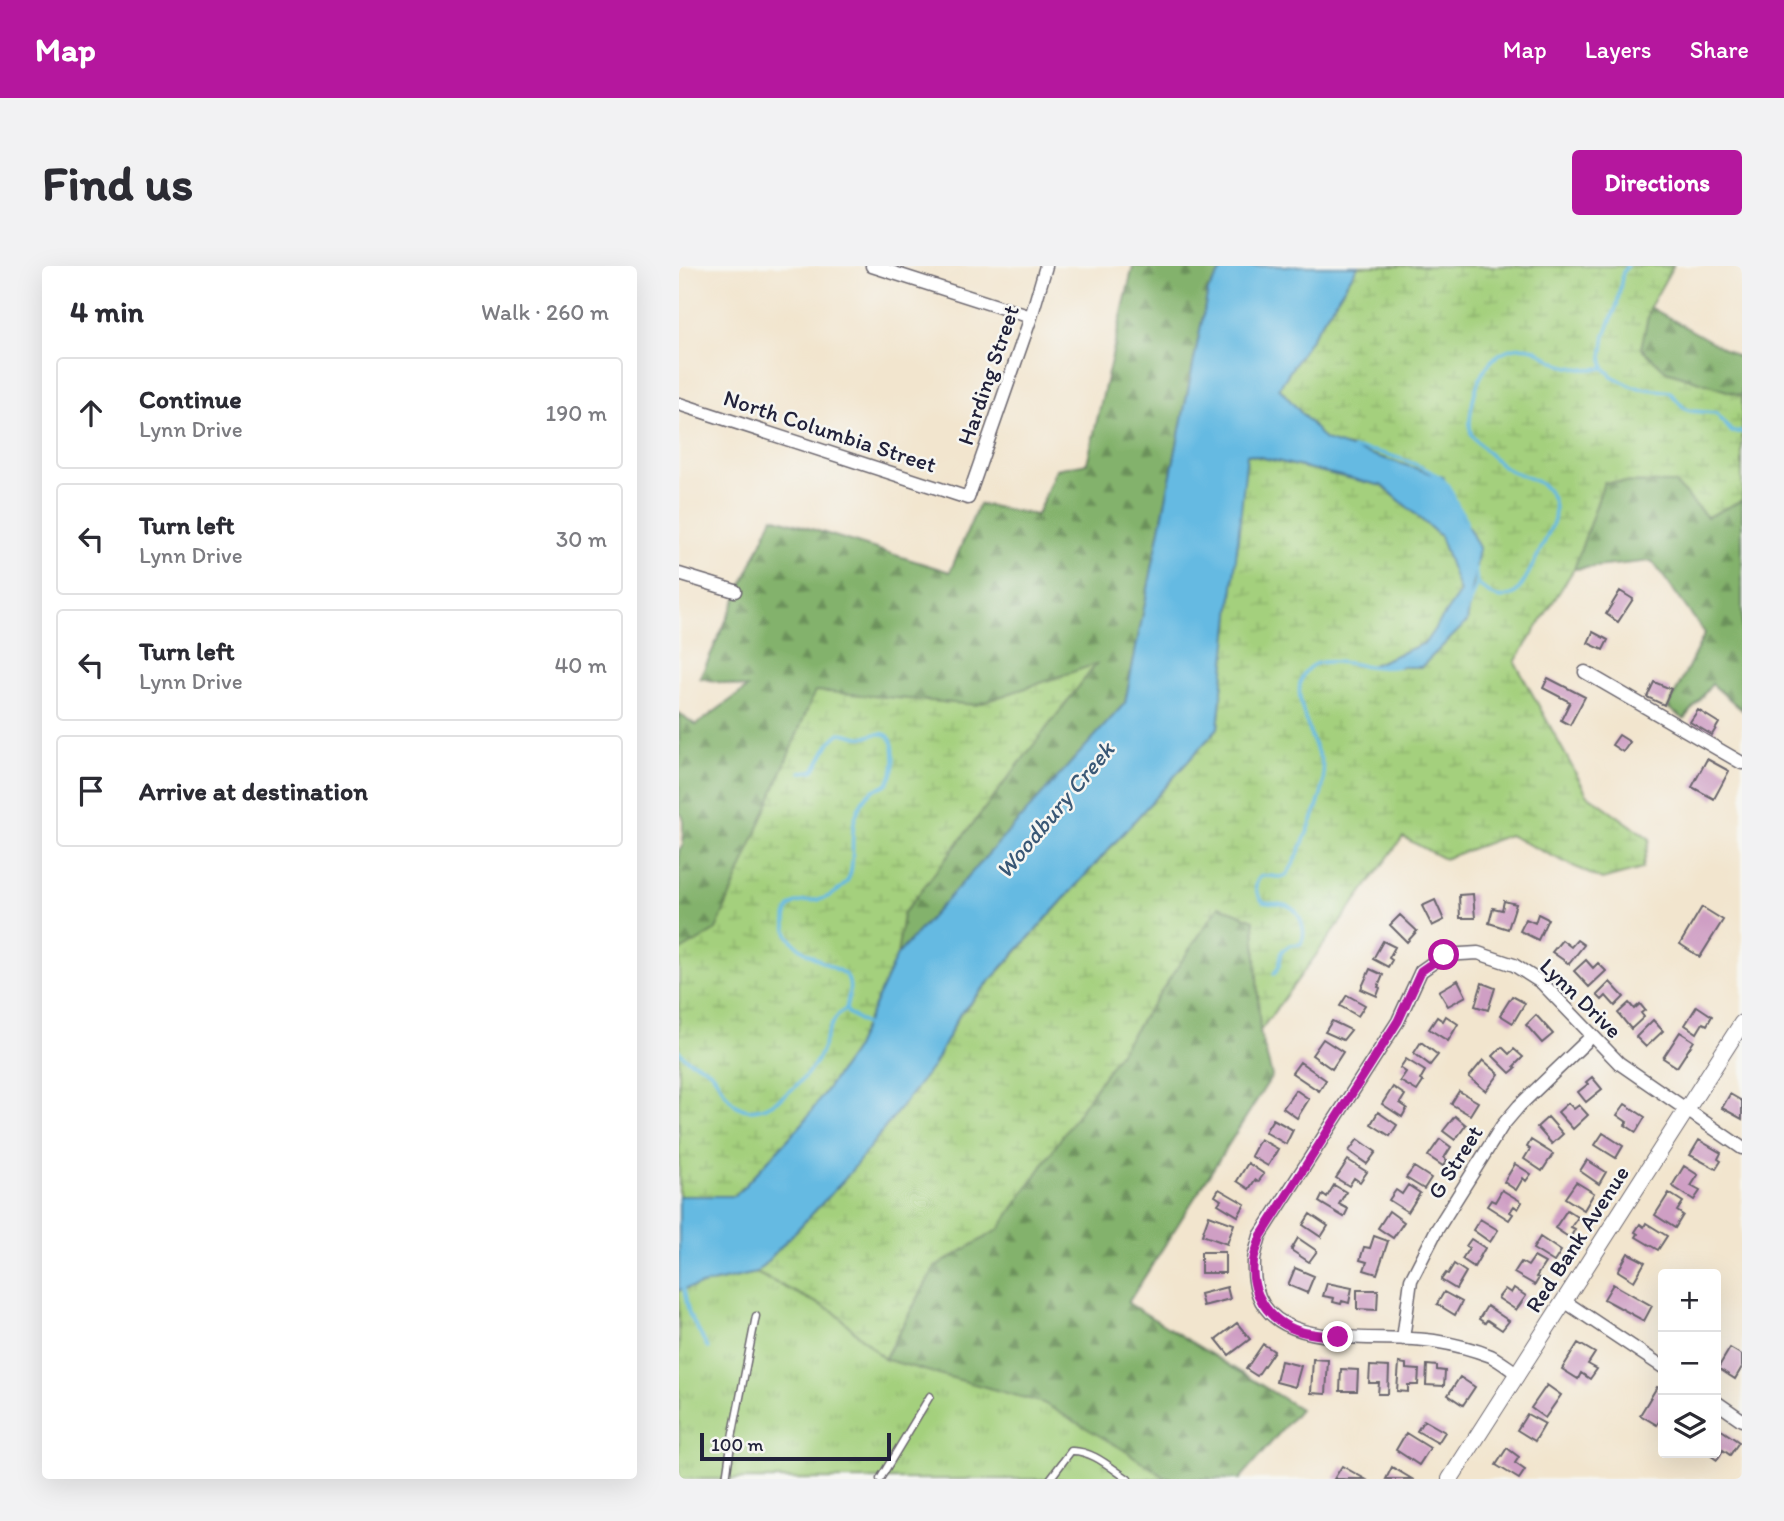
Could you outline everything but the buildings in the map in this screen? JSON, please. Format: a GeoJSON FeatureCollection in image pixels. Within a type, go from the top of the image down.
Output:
{"type":"FeatureCollection","features":[{"type":"Feature","properties":{"kind":"street"},"geometry":{"type":"LineString","coordinates":[[872,266],[1031,317]]}},
{"type":"Feature","properties":{"kind":"street","name":"Harding Street"},"geometry":{"type":"LineString","coordinates":[[968,498],[1046,266]]}},
{"type":"Feature","properties":{"kind":"street","name":"North Columbia Street"},"geometry":{"type":"LineString","coordinates":[[679,404],[968,498]]}},
{"type":"Feature","properties":{"kind":"street"},"geometry":{"type":"LineString","coordinates":[[679,574],[736,592]]}},
{"type":"Feature","properties":{"kind":"street"},"geometry":{"type":"LineString","coordinates":[[1585,672],[1742,763]]}},
{"type":"Feature","properties":{"kind":"street","name":"Lynn Drive"},"geometry":{"type":"LineString","coordinates":[[1518,1374],[1493,1357],[1467,1348],[1432,1341],[1338,1337],[1301,1332],[1285,1326],[1267,1311],[1256,1290],[1254,1260],[1261,1236],[1398,1021],[1421,971],[1444,955],[1478,953],[1514,965],[1542,983],[1619,1063],[1742,1148]]}},
{"type":"Feature","properties":{"kind":"street","name":"Red Bank Avenue"},"geometry":{"type":"LineString","coordinates":[[1450,1479],[1742,1023]]}},
{"type":"Feature","properties":{"kind":"street","name":"G Street"},"geometry":{"type":"LineString","coordinates":[[1403,1339],[1411,1280],[1436,1231],[1502,1126],[1519,1106],[1592,1036]]}},
{"type":"Feature","properties":{"kind":"street"},"geometry":{"type":"LineString","coordinates":[[1564,1301],[1658,1364]]}},
{"type":"Feature","properties":{"kind":"street"},"geometry":{"type":"LineString","coordinates":[[1721,1405],[1742,1420]]}},
{"type":"Feature","properties":{"kind":"lane"},"geometry":{"type":"LineString","coordinates":[[726,1479],[756,1316]]}},
{"type":"Feature","properties":{"kind":"lane"},"geometry":{"type":"LineString","coordinates":[[880,1479],[930,1396]]}},
{"type":"Feature","properties":{"kind":"lane"},"geometry":{"type":"LineString","coordinates":[[1050,1479],[1071,1451],[1093,1456],[1128,1479]]}},
{"type":"Feature","properties":{"kind":"green space"},"geometry":{"type":"Polygon","coordinates":[[[1133,266],[1224,266],[1208,291],[1125,703],[897,955],[903,914],[1095,665],[976,705],[815,691],[716,931],[679,952],[679,850],[683,845],[683,817],[679,812],[679,713],[696,725],[747,688],[700,678],[773,517],[950,572],[979,504],[1037,515],[1056,469],[1087,463],[1133,266]]]}},
{"type":"Feature","properties":{"kind":"green space"},"geometry":{"type":"Polygon","coordinates":[[[1358,266],[1673,266],[1650,307],[1641,348],[1666,371],[1742,396],[1742,500],[1707,517],[1675,483],[1604,482],[1574,569],[1515,662],[1587,794],[1650,839],[1642,869],[1602,880],[1509,835],[1444,859],[1403,837],[1260,1031],[1254,920],[1219,906],[999,1229],[935,1267],[884,1359],[833,1311],[756,1273],[844,1180],[933,1066],[959,1016],[1218,728],[1246,454],[1383,486],[1440,536],[1461,592],[1425,643],[1370,666],[1421,667],[1467,622],[1443,477],[1324,440],[1279,388],[1358,266]]]}},
{"type":"Feature","properties":{"kind":"green space"},"geometry":{"type":"Polygon","coordinates":[[[1650,307],[1742,359],[1742,396],[1666,371],[1641,348],[1650,307]]]}},
{"type":"Feature","properties":{"kind":"green space"},"geometry":{"type":"Polygon","coordinates":[[[1604,482],[1675,483],[1707,517],[1742,500],[1742,710],[1712,684],[1684,719],[1668,708],[1705,633],[1652,561],[1574,569],[1604,482]]]}},
{"type":"Feature","properties":{"kind":"green space"},"geometry":{"type":"Polygon","coordinates":[[[1096,664],[903,914],[897,955],[853,1052],[803,1123],[735,1196],[679,1196],[679,952],[716,930],[815,691],[976,705],[1096,664]]]}},
{"type":"Feature","properties":{"kind":"green space"},"geometry":{"type":"Polygon","coordinates":[[[1219,906],[1254,920],[1260,1031],[1272,1076],[1128,1303],[1300,1409],[1240,1479],[1167,1479],[1124,1450],[884,1360],[935,1267],[999,1229],[1219,906]]]}},
{"type":"Feature","properties":{"kind":"green space"},"geometry":{"type":"Polygon","coordinates":[[[756,1273],[833,1311],[884,1359],[1043,1403],[1124,1450],[1167,1479],[679,1479],[679,1290],[756,1273]]]}},
{"type":"Feature","properties":{"kind":"water","name":"Woodbury Creek"},"geometry":{"type":"Polygon","coordinates":[[[1224,266],[1358,266],[1279,388],[1325,440],[1443,477],[1479,548],[1467,622],[1421,667],[1368,667],[1425,643],[1460,592],[1440,536],[1383,486],[1247,454],[1218,728],[959,1015],[933,1066],[844,1180],[756,1273],[679,1290],[679,1196],[735,1196],[803,1123],[853,1052],[897,955],[1125,703],[1208,291],[1224,266]]]}},
{"type":"Feature","properties":{"kind":"waterway"},"geometry":{"type":"LineString","coordinates":[[1627,266],[1623,272],[1617,305],[1605,335],[1602,357],[1604,368],[1612,376],[1633,387],[1670,392],[1685,409],[1716,413],[1732,432],[1742,432]]}},
{"type":"Feature","properties":{"kind":"waterway"},"geometry":{"type":"LineString","coordinates":[[1477,583],[1496,597],[1515,593],[1538,555],[1555,513],[1554,503],[1547,489],[1536,481],[1509,470],[1474,439],[1470,425],[1471,408],[1481,376],[1498,355],[1520,347],[1534,349],[1554,362],[1567,366],[1583,369],[1604,368]]}},
{"type":"Feature","properties":{"kind":"waterway"},"geometry":{"type":"LineString","coordinates":[[1353,449],[1375,451],[1402,459],[1438,476],[1449,488],[1465,518],[1466,526]]}},
{"type":"Feature","properties":{"kind":"waterway"},"geometry":{"type":"LineString","coordinates":[[1468,607],[1477,583],[1475,568]]}},
{"type":"Feature","properties":{"kind":"waterway"},"geometry":{"type":"LineString","coordinates":[[1274,974],[1282,951],[1290,945],[1301,944],[1303,927],[1295,910],[1282,904],[1263,902],[1256,886],[1261,876],[1284,876],[1290,870],[1312,821],[1323,785],[1321,761],[1300,701],[1302,677],[1313,665],[1321,662],[1398,666]]}},
{"type":"Feature","properties":{"kind":"waterway"},"geometry":{"type":"LineString","coordinates":[[679,1051],[687,1059],[710,1071],[736,1105],[746,1109],[758,1109],[782,1098],[803,1079],[817,1060],[836,1019],[846,1009],[850,987],[846,975],[793,942],[788,935],[786,916],[796,903],[828,897],[848,879],[851,872],[855,818],[866,796],[890,779],[894,766],[893,745],[889,737],[882,734],[864,737],[840,733],[830,742],[815,769],[801,772]]}},
{"type":"Feature","properties":{"kind":"waterway"},"geometry":{"type":"LineString","coordinates":[[846,1009],[867,1025]]}},
{"type":"Feature","properties":{"kind":"waterway"},"geometry":{"type":"LineString","coordinates":[[683,1286],[689,1314],[708,1348]]}},
{"type":"Feature","properties":{"kind":"route"},"geometry":{"type":"LineString","coordinates":[[1338,1337],[1301,1332],[1285,1326],[1267,1311],[1256,1290],[1254,1260],[1261,1236],[1398,1021],[1421,971],[1444,955]]}}]}
